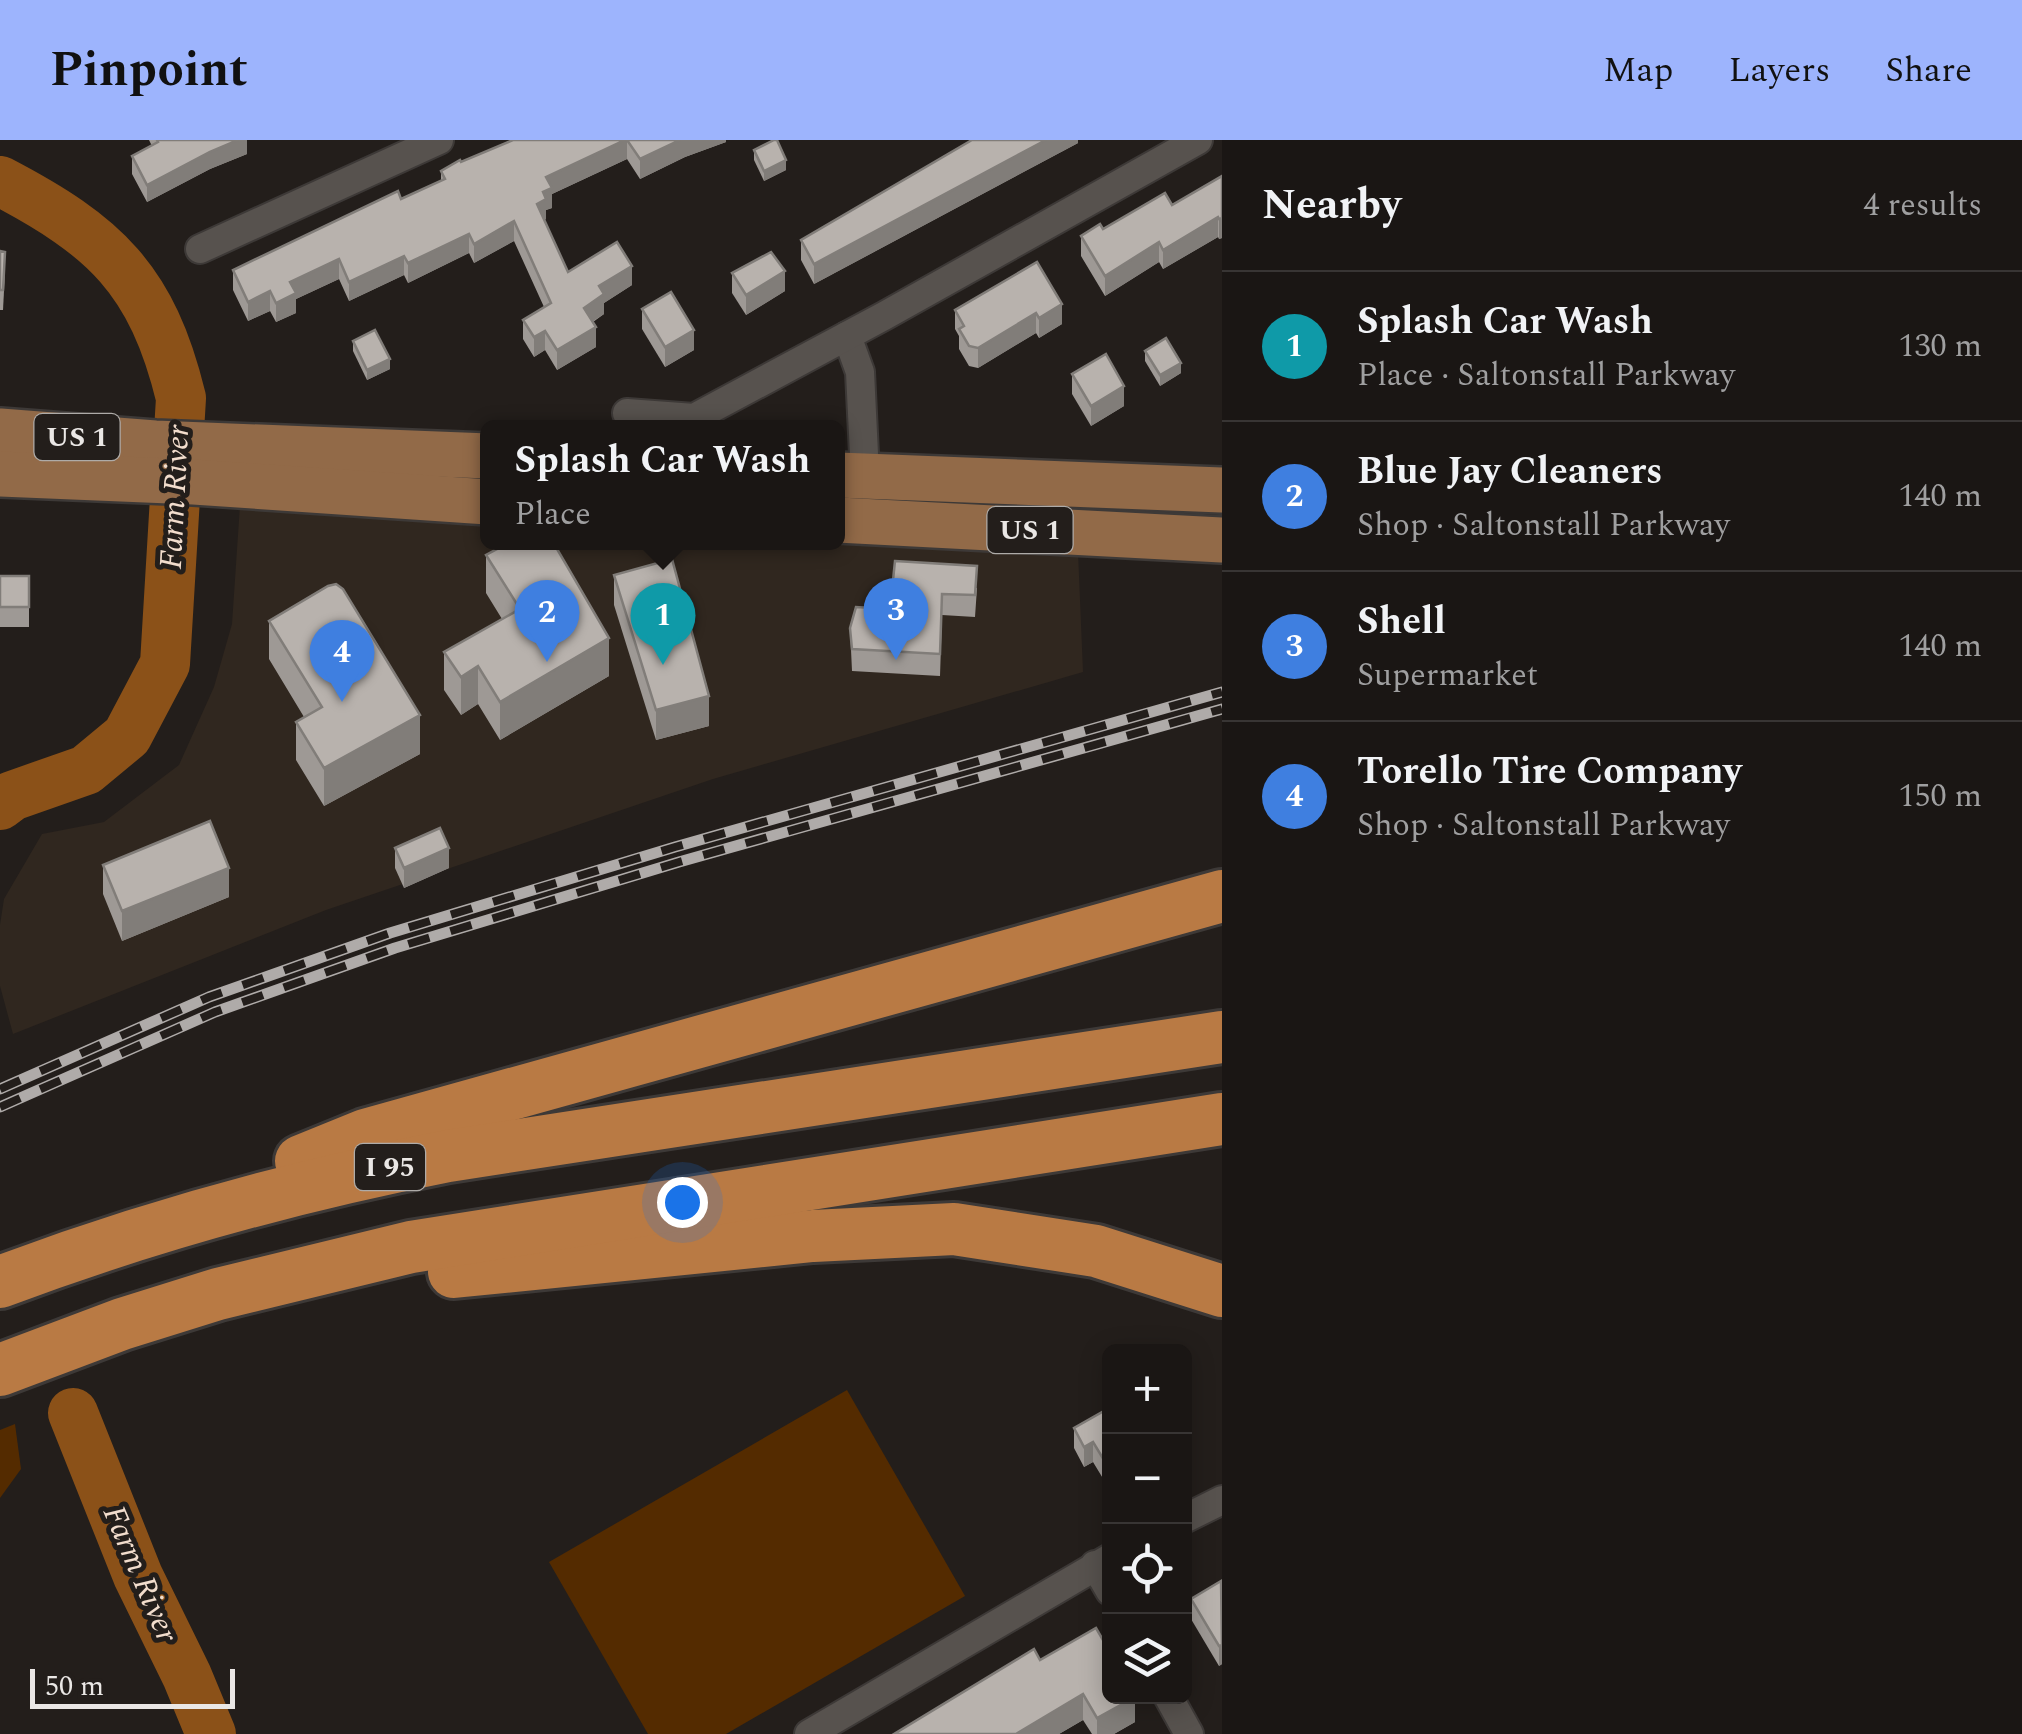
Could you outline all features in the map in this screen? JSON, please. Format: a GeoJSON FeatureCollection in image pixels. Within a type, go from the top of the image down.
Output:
{"type":"FeatureCollection","features":[{"type":"Feature","properties":{"kind":"highway"},"geometry":{"type":"LineString","coordinates":[[65,1258],[365,1135],[1222,896]]}},
{"type":"Feature","properties":{"kind":"highway","name":"I 95"},"geometry":{"type":"LineString","coordinates":[[0,1282],[255,1199],[351,1175],[448,1156],[1222,1036]]}},
{"type":"Feature","properties":{"kind":"highway"},"geometry":{"type":"LineString","coordinates":[[0,1370],[122,1324],[282,1276],[411,1247],[1222,1120]]}},
{"type":"Feature","properties":{"kind":"highway"},"geometry":{"type":"LineString","coordinates":[[122,1324],[473,1270],[814,1236],[954,1230],[1096,1252],[1222,1291]]}},
{"type":"Feature","properties":{"kind":"main road","name":"US 1"},"geometry":{"type":"LineString","coordinates":[[0,430],[174,462],[480,501]]}},
{"type":"Feature","properties":{"kind":"main road","name":"US 1"},"geometry":{"type":"LineString","coordinates":[[0,474],[174,462],[480,456]]}},
{"type":"Feature","properties":{"kind":"main road","name":"US 1"},"geometry":{"type":"LineString","coordinates":[[851,475],[1222,490]]}},
{"type":"Feature","properties":{"kind":"main road","name":"US 1"},"geometry":{"type":"LineString","coordinates":[[845,520],[1222,540]]}},
{"type":"Feature","properties":{"kind":"street"},"geometry":{"type":"LineString","coordinates":[[200,248],[440,140]]}},
{"type":"Feature","properties":{"kind":"street"},"geometry":{"type":"LineString","coordinates":[[627,414],[694,418],[1198,140]]}},
{"type":"Feature","properties":{"kind":"street"},"geometry":{"type":"LineString","coordinates":[[847,336],[860,372],[851,475]]}},
{"type":"Feature","properties":{"kind":"street"},"geometry":{"type":"LineString","coordinates":[[1192,1516],[1222,1500]]}},
{"type":"Feature","properties":{"kind":"street"},"geometry":{"type":"LineString","coordinates":[[810,1734],[1102,1562]]}},
{"type":"Feature","properties":{"kind":"street"},"geometry":{"type":"LineString","coordinates":[[1172,1704],[1189,1734]]}},
{"type":"Feature","properties":{"kind":"shaded area"},"geometry":{"type":"Polygon","coordinates":[[[240,505],[480,519],[480,550],[845,550],[845,542],[1078,552],[1083,672],[713,779],[326,910],[13,1034],[0,986],[4,899],[42,834],[104,822],[179,765],[214,687],[232,624],[240,505]]]}},
{"type":"Feature","properties":{"kind":"shaded area"},"geometry":{"type":"Polygon","coordinates":[[[847,1390],[965,1596],[726,1734],[648,1734],[549,1562],[847,1390]]]}},
{"type":"Feature","properties":{"kind":"shaded area"},"geometry":{"type":"Polygon","coordinates":[[[15,1424],[21,1469],[0,1498],[0,1430],[15,1424]]]}},
{"type":"Feature","properties":{"kind":"building"},"geometry":{"type":"Polygon","coordinates":[[[157,140],[238,140],[147,185],[132,156],[157,140]]]}},
{"type":"Feature","properties":{"kind":"building"},"geometry":{"type":"Polygon","coordinates":[[[513,140],[625,140],[546,177],[552,188],[543,192],[546,199],[537,204],[568,272],[617,242],[632,266],[599,286],[604,294],[584,308],[596,327],[557,350],[545,331],[534,337],[523,320],[551,303],[514,221],[474,244],[469,234],[408,263],[404,256],[349,282],[339,259],[290,282],[296,293],[276,303],[270,291],[248,302],[233,270],[398,191],[401,199],[445,179],[441,171],[460,160],[513,140]]]}},
{"type":"Feature","properties":{"kind":"building"},"geometry":{"type":"Polygon","coordinates":[[[627,140],[680,140],[640,159],[627,140]]]}},
{"type":"Feature","properties":{"kind":"building"},"geometry":{"type":"Polygon","coordinates":[[[774,140],[786,160],[764,171],[754,150],[774,140]]]}},
{"type":"Feature","properties":{"kind":"building"},"geometry":{"type":"Polygon","coordinates":[[[972,140],[1046,140],[814,264],[801,240],[972,140]]]}},
{"type":"Feature","properties":{"kind":"building"},"geometry":{"type":"Polygon","coordinates":[[[1222,176],[1222,218],[1163,250],[1159,242],[1105,276],[1081,236],[1100,224],[1103,229],[1165,193],[1172,205],[1222,176]]]}},
{"type":"Feature","properties":{"kind":"building"},"geometry":{"type":"Polygon","coordinates":[[[0,251],[5,252],[3,290],[0,290],[0,251]]]}},
{"type":"Feature","properties":{"kind":"building"},"geometry":{"type":"Polygon","coordinates":[[[771,252],[785,271],[746,295],[732,273],[771,252]]]}},
{"type":"Feature","properties":{"kind":"building"},"geometry":{"type":"Polygon","coordinates":[[[1037,262],[1062,304],[1039,318],[1036,313],[978,348],[969,346],[959,329],[964,326],[955,310],[1037,262]]]}},
{"type":"Feature","properties":{"kind":"building"},"geometry":{"type":"Polygon","coordinates":[[[671,292],[694,330],[665,347],[642,309],[671,292]]]}},
{"type":"Feature","properties":{"kind":"building"},"geometry":{"type":"Polygon","coordinates":[[[375,330],[390,359],[367,370],[353,341],[375,330]]]}},
{"type":"Feature","properties":{"kind":"building"},"geometry":{"type":"Polygon","coordinates":[[[1166,338],[1181,363],[1160,375],[1145,351],[1166,338]]]}},
{"type":"Feature","properties":{"kind":"building"},"geometry":{"type":"Polygon","coordinates":[[[1106,354],[1124,386],[1091,406],[1072,374],[1106,354]]]}},
{"type":"Feature","properties":{"kind":"building"},"geometry":{"type":"Polygon","coordinates":[[[495,550],[558,550],[609,638],[500,702],[478,666],[461,677],[444,652],[520,609],[486,555],[495,550]]]}},
{"type":"Feature","properties":{"kind":"building"},"geometry":{"type":"Polygon","coordinates":[[[672,559],[709,696],[656,710],[614,575],[672,559]]]}},
{"type":"Feature","properties":{"kind":"building"},"geometry":{"type":"Polygon","coordinates":[[[895,561],[977,566],[975,595],[942,594],[940,654],[852,649],[850,628],[856,607],[890,609],[895,561]]]}},
{"type":"Feature","properties":{"kind":"building"},"geometry":{"type":"Polygon","coordinates":[[[0,576],[29,576],[29,607],[0,607],[0,576]]]}},
{"type":"Feature","properties":{"kind":"building"},"geometry":{"type":"Polygon","coordinates":[[[336,584],[343,589],[420,715],[324,768],[296,722],[322,707],[269,621],[336,584]]]}},
{"type":"Feature","properties":{"kind":"building"},"geometry":{"type":"Polygon","coordinates":[[[210,821],[229,868],[122,911],[103,865],[210,821]]]}},
{"type":"Feature","properties":{"kind":"building"},"geometry":{"type":"Polygon","coordinates":[[[440,828],[449,848],[404,868],[395,848],[440,828]]]}},
{"type":"Feature","properties":{"kind":"building"},"geometry":{"type":"Polygon","coordinates":[[[1102,1412],[1102,1457],[1093,1442],[1084,1447],[1074,1428],[1102,1412]]]}},
{"type":"Feature","properties":{"kind":"building"},"geometry":{"type":"Polygon","coordinates":[[[1221,1581],[1222,1645],[1219,1646],[1192,1598],[1221,1581]]]}},
{"type":"Feature","properties":{"kind":"building"},"geometry":{"type":"Polygon","coordinates":[[[1096,1628],[1102,1638],[1102,1704],[1122,1704],[1097,1718],[1083,1694],[1016,1734],[894,1734],[1034,1649],[1040,1660],[1096,1628]]]}},
{"type":"Feature","properties":{"kind":"waterway","name":"Farm River"},"geometry":{"type":"LineString","coordinates":[[0,181],[68,221],[119,265],[155,322],[181,398],[165,664],[127,736],[86,770],[12,796],[0,805]]}},
{"type":"Feature","properties":{"kind":"waterway","name":"Farm River"},"geometry":{"type":"LineString","coordinates":[[73,1413],[138,1576],[211,1734]]}},
{"type":"Feature","properties":{"kind":"railway"},"geometry":{"type":"LineString","coordinates":[[0,1089],[209,997],[390,933],[675,847],[1222,692]]}},
{"type":"Feature","properties":{"kind":"railway"},"geometry":{"type":"LineString","coordinates":[[0,1107],[215,1012],[395,948],[679,862],[1222,709]]}},
{"type":"Feature","properties":{"kind":"place","name":"Shell"},"geometry":{"type":"Point","coordinates":[896,660]}},
{"type":"Feature","properties":{"kind":"place","name":"Blue Jay Cleaners"},"geometry":{"type":"Point","coordinates":[547,662]}},
{"type":"Feature","properties":{"kind":"place","name":"Splash Car Wash"},"geometry":{"type":"Point","coordinates":[663,665]}},
{"type":"Feature","properties":{"kind":"place","name":"Torello Tire Company"},"geometry":{"type":"Point","coordinates":[342,702]}}]}
